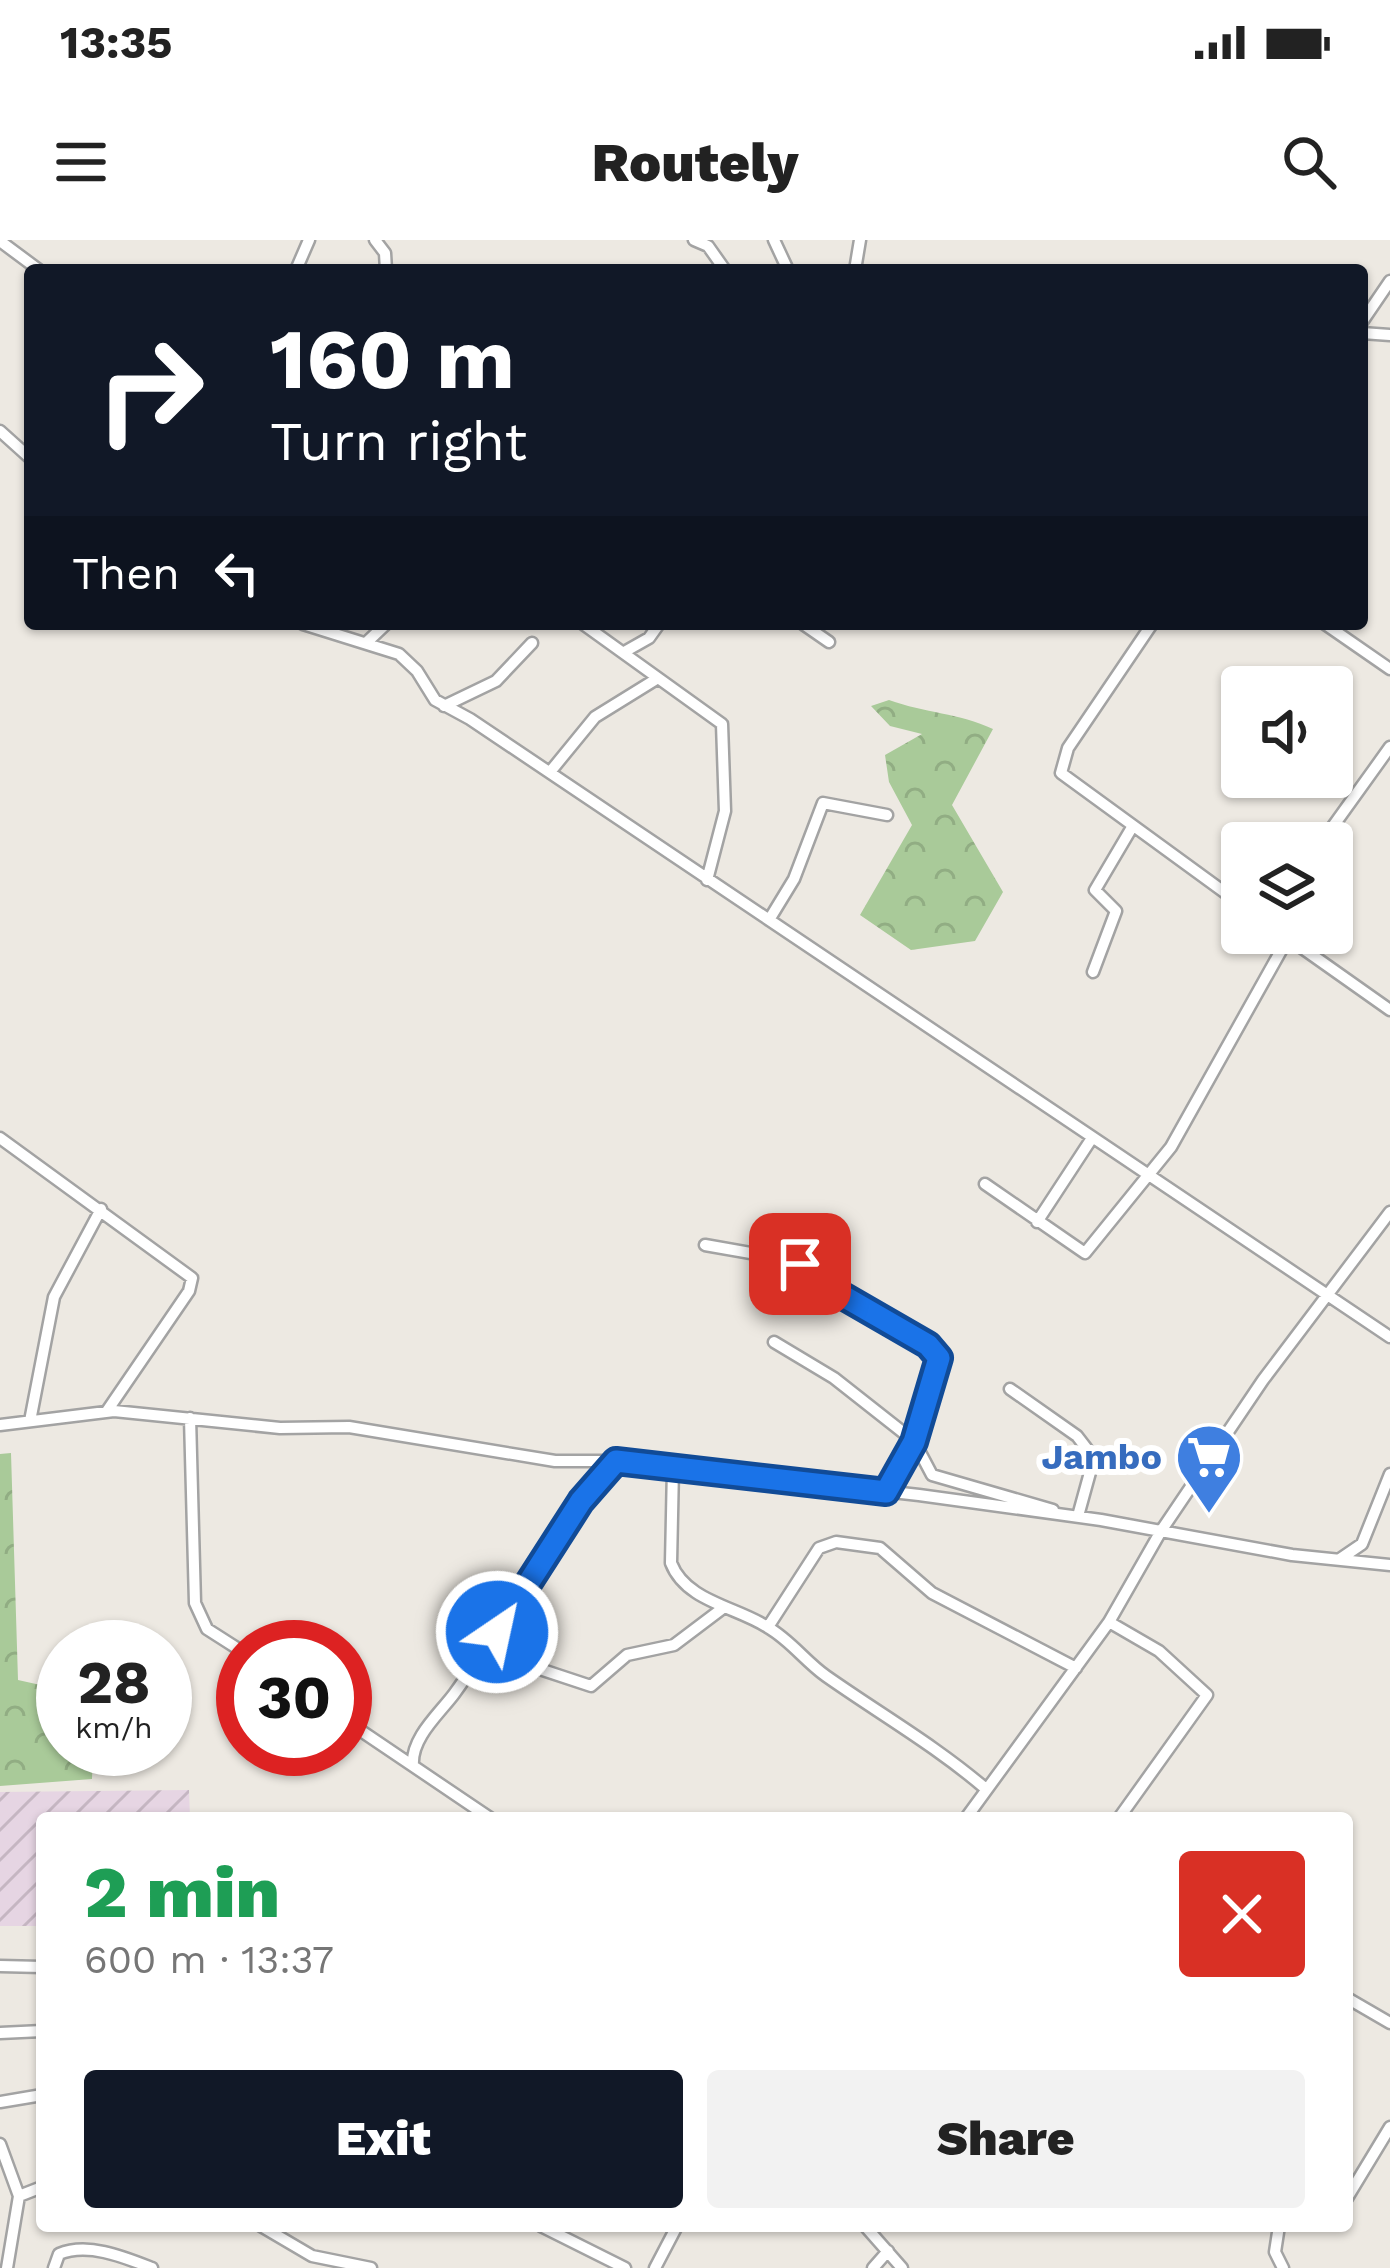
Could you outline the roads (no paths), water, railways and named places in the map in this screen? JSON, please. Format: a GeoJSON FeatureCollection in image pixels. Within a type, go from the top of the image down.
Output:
{"type":"FeatureCollection","features":[{"type":"Feature","properties":{"kind":"street"},"geometry":{"type":"LineString","coordinates":[[694,240],[708,243]]}},
{"type":"Feature","properties":{"kind":"street"},"geometry":{"type":"LineString","coordinates":[[0,241],[31,264]]}},
{"type":"Feature","properties":{"kind":"street"},"geometry":{"type":"LineString","coordinates":[[1368,313],[1390,281]]}},
{"type":"Feature","properties":{"kind":"street"},"geometry":{"type":"LineString","coordinates":[[0,430],[24,452]]}},
{"type":"Feature","properties":{"kind":"street"},"geometry":{"type":"LineString","coordinates":[[324,630],[408,660],[444,706],[550,772],[1390,1337]]}},
{"type":"Feature","properties":{"kind":"street"},"geometry":{"type":"LineString","coordinates":[[367,642],[380,630]]}},
{"type":"Feature","properties":{"kind":"street"},"geometry":{"type":"LineString","coordinates":[[593,630],[713,715],[724,729],[723,826],[706,880]]}},
{"type":"Feature","properties":{"kind":"street"},"geometry":{"type":"LineString","coordinates":[[626,651],[655,630]]}},
{"type":"Feature","properties":{"kind":"street"},"geometry":{"type":"LineString","coordinates":[[812,630],[830,642]]}},
{"type":"Feature","properties":{"kind":"street"},"geometry":{"type":"LineString","coordinates":[[1148,630],[1061,762],[1066,781],[1221,891]]}},
{"type":"Feature","properties":{"kind":"street"},"geometry":{"type":"LineString","coordinates":[[1334,630],[1390,669]]}},
{"type":"Feature","properties":{"kind":"street"},"geometry":{"type":"LineString","coordinates":[[444,706],[496,681],[532,643]]}},
{"type":"Feature","properties":{"kind":"street"},"geometry":{"type":"LineString","coordinates":[[550,772],[595,718],[658,678]]}},
{"type":"Feature","properties":{"kind":"street"},"geometry":{"type":"LineString","coordinates":[[1336,822],[1390,747]]}},
{"type":"Feature","properties":{"kind":"street"},"geometry":{"type":"LineString","coordinates":[[769,920],[794,879],[823,803],[887,815]]}},
{"type":"Feature","properties":{"kind":"street"},"geometry":{"type":"LineString","coordinates":[[1093,971],[1116,911],[1095,890],[1131,829]]}},
{"type":"Feature","properties":{"kind":"street"},"geometry":{"type":"LineString","coordinates":[[986,1184],[1085,1253],[1190,1115],[1274,954]]}},
{"type":"Feature","properties":{"kind":"street"},"geometry":{"type":"LineString","coordinates":[[1310,954],[1390,1010]]}},
{"type":"Feature","properties":{"kind":"street"},"geometry":{"type":"LineString","coordinates":[[0,1138],[178,1263],[193,1282],[107,1411]]}},
{"type":"Feature","properties":{"kind":"street"},"geometry":{"type":"LineString","coordinates":[[1037,1222],[1092,1138]]}},
{"type":"Feature","properties":{"kind":"street"},"geometry":{"type":"LineString","coordinates":[[30,1421],[54,1297],[101,1209]]}},
{"type":"Feature","properties":{"kind":"street"},"geometry":{"type":"LineString","coordinates":[[970,1812],[1109,1622],[1162,1531],[1390,1212]]}},
{"type":"Feature","properties":{"kind":"street"},"geometry":{"type":"LineString","coordinates":[[705,1245],[796,1261],[824,1285],[928,1345],[940,1364],[914,1442],[886,1492]]}},
{"type":"Feature","properties":{"kind":"street"},"geometry":{"type":"LineString","coordinates":[[774,1342],[834,1378],[914,1442],[932,1475],[1012,1495],[1062,1514]]}},
{"type":"Feature","properties":{"kind":"street"},"geometry":{"type":"LineString","coordinates":[[1010,1389],[1092,1453],[1095,1463],[1078,1516]]}},
{"type":"Feature","properties":{"kind":"street"},"geometry":{"type":"LineString","coordinates":[[0,1425],[107,1411],[280,1428],[349,1427],[555,1461],[616,1461],[1078,1516],[1390,1565]]}},
{"type":"Feature","properties":{"kind":"street"},"geometry":{"type":"LineString","coordinates":[[190,1418],[195,1603],[207,1629],[216,1635]]}},
{"type":"Feature","properties":{"kind":"street"},"geometry":{"type":"LineString","coordinates":[[412,1765],[416,1746],[485,1651],[581,1501],[616,1461]]}},
{"type":"Feature","properties":{"kind":"street"},"geometry":{"type":"LineString","coordinates":[[673,1468],[672,1568],[723,1608],[768,1627],[818,1671],[923,1739],[986,1790]]}},
{"type":"Feature","properties":{"kind":"street"},"geometry":{"type":"LineString","coordinates":[[1337,1560],[1362,1544],[1390,1474]]}},
{"type":"Feature","properties":{"kind":"street"},"geometry":{"type":"LineString","coordinates":[[768,1627],[818,1548],[836,1542],[880,1548],[932,1593],[1076,1668]]}},
{"type":"Feature","properties":{"kind":"street"},"geometry":{"type":"LineString","coordinates":[[485,1651],[590,1687],[627,1655],[674,1645],[723,1608]]}},
{"type":"Feature","properties":{"kind":"street"},"geometry":{"type":"LineString","coordinates":[[1109,1622],[1159,1652],[1208,1695],[1123,1812]]}},
{"type":"Feature","properties":{"kind":"street"},"geometry":{"type":"LineString","coordinates":[[372,1738],[481,1812]]}},
{"type":"Feature","properties":{"kind":"street"},"geometry":{"type":"LineString","coordinates":[[0,1966],[36,1967]]}},
{"type":"Feature","properties":{"kind":"street"},"geometry":{"type":"LineString","coordinates":[[1353,2001],[1390,2023]]}},
{"type":"Feature","properties":{"kind":"street"},"geometry":{"type":"LineString","coordinates":[[0,2033],[36,2031]]}},
{"type":"Feature","properties":{"kind":"street"},"geometry":{"type":"LineString","coordinates":[[0,2102],[36,2096]]}},
{"type":"Feature","properties":{"kind":"street"},"geometry":{"type":"LineString","coordinates":[[1353,2188],[1390,2127]]}},
{"type":"Feature","properties":{"kind":"street"},"geometry":{"type":"LineString","coordinates":[[0,2144],[19,2196],[7,2268]]}},
{"type":"Feature","properties":{"kind":"street"},"geometry":{"type":"LineString","coordinates":[[19,2196],[36,2189]]}},
{"type":"Feature","properties":{"kind":"street"},"geometry":{"type":"LineString","coordinates":[[271,2232],[312,2256],[370,2268]]}},
{"type":"Feature","properties":{"kind":"street"},"geometry":{"type":"LineString","coordinates":[[554,2232],[625,2268]]}},
{"type":"Feature","properties":{"kind":"street"},"geometry":{"type":"LineString","coordinates":[[655,2268],[674,2232]]}},
{"type":"Feature","properties":{"kind":"street"},"geometry":{"type":"LineString","coordinates":[[873,2232],[902,2268]]}},
{"type":"Feature","properties":{"kind":"street"},"geometry":{"type":"LineString","coordinates":[[1278,2232],[1274,2252],[1283,2268]]}},
{"type":"Feature","properties":{"kind":"street"},"geometry":{"type":"LineString","coordinates":[[54,2268],[59,2254],[72,2250],[110,2253],[152,2268]]}},
{"type":"Feature","properties":{"kind":"street"},"geometry":{"type":"LineString","coordinates":[[873,2268],[888,2251]]}},
{"type":"Feature","properties":{"kind":"place","name":"Jambo"},"geometry":{"type":"Point","coordinates":[1209,1516]}}]}
